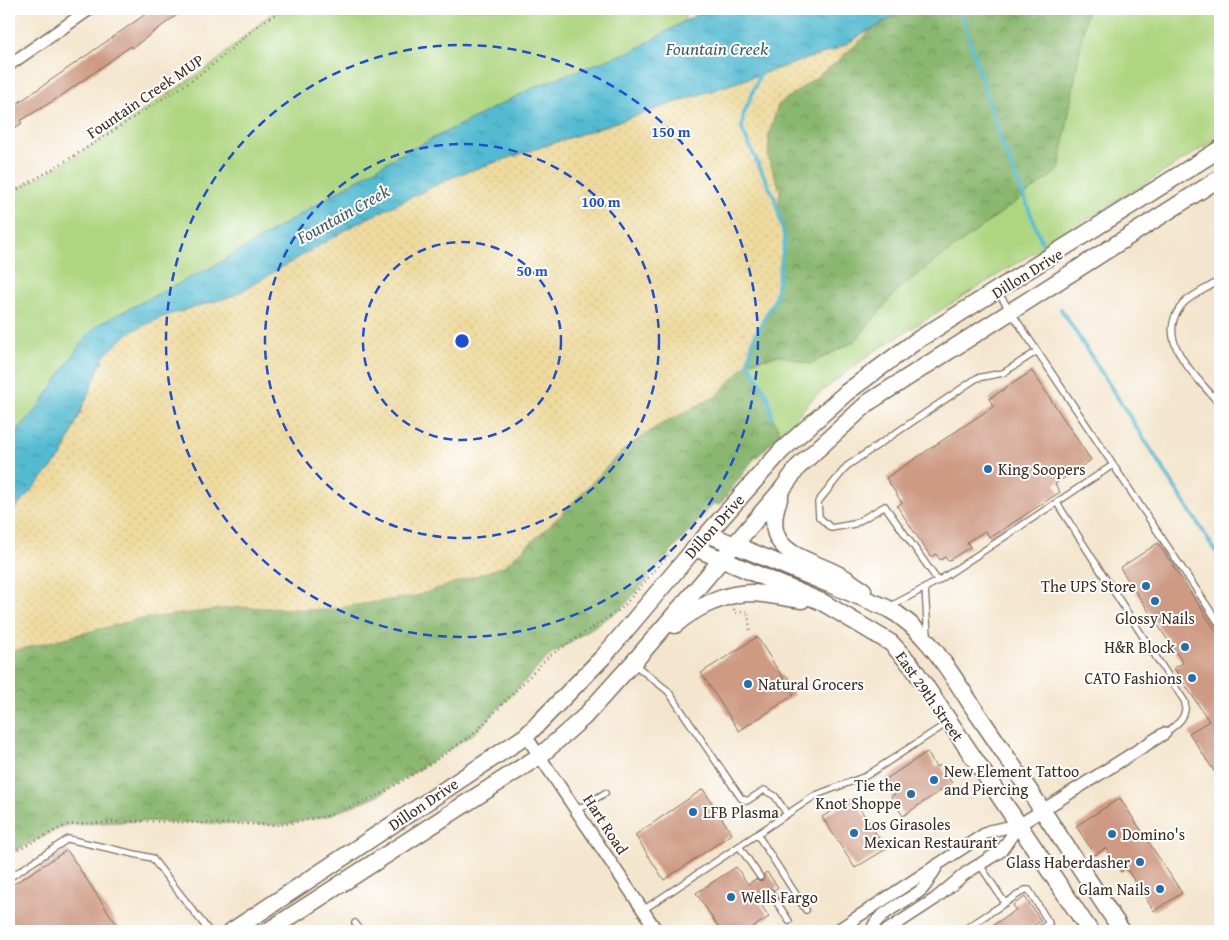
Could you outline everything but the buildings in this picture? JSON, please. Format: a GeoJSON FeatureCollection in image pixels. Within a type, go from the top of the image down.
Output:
{"type":"FeatureCollection","features":[{"type":"Feature","properties":{"kind":"main road","name":"Dillon Drive"},"geometry":{"type":"LineString","coordinates":[[232,931],[526,736],[604,656],[695,548],[781,451],[847,392],[916,341],[997,292],[1220,149]]}},
{"type":"Feature","properties":{"kind":"main road","name":"Dillon Drive"},"geometry":{"type":"LineString","coordinates":[[268,931],[541,755],[584,717],[636,660],[783,488],[798,467],[869,402],[1220,178]]}},
{"type":"Feature","properties":{"kind":"main road"},"geometry":{"type":"LineString","coordinates":[[783,488],[773,514],[774,530],[778,540],[798,558],[843,577],[887,608]]}},
{"type":"Feature","properties":{"kind":"main road","name":"East 29th Street"},"geometry":{"type":"LineString","coordinates":[[708,534],[887,608],[905,618],[928,643],[1122,931]]}},
{"type":"Feature","properties":{"kind":"main road","name":"East 29th Street"},"geometry":{"type":"LineString","coordinates":[[695,548],[822,602],[891,642],[912,666],[1090,931]]}},
{"type":"Feature","properties":{"kind":"main road"},"geometry":{"type":"LineString","coordinates":[[636,660],[689,613],[721,600],[751,593],[822,602]]}},
{"type":"Feature","properties":{"kind":"street"},"geometry":{"type":"LineString","coordinates":[[9,65],[90,9]]}},
{"type":"Feature","properties":{"kind":"street"},"geometry":{"type":"LineString","coordinates":[[886,931],[935,899],[1001,850],[1019,825],[1165,733]]}},
{"type":"Feature","properties":{"kind":"street","name":"Hart Road"},"geometry":{"type":"LineString","coordinates":[[526,736],[541,755],[657,931]]}},
{"type":"Feature","properties":{"kind":"street"},"geometry":{"type":"LineString","coordinates":[[836,931],[850,927],[938,864],[989,831],[1019,825]]}},
{"type":"Feature","properties":{"kind":"street"},"geometry":{"type":"LineString","coordinates":[[872,931],[874,925],[881,917],[922,890],[938,864]]}},
{"type":"Feature","properties":{"kind":"lane"},"geometry":{"type":"LineString","coordinates":[[1220,280],[1182,304],[1171,322],[1171,336],[1179,354],[1220,405]]}},
{"type":"Feature","properties":{"kind":"lane"},"geometry":{"type":"LineString","coordinates":[[997,292],[1220,625]]}},
{"type":"Feature","properties":{"kind":"lane"},"geometry":{"type":"LineString","coordinates":[[938,581],[885,506],[854,524],[831,528],[819,517],[818,502],[847,466],[977,378],[1003,373],[1036,352]]}},
{"type":"Feature","properties":{"kind":"lane"},"geometry":{"type":"LineString","coordinates":[[887,608],[938,581],[1113,465]]}},
{"type":"Feature","properties":{"kind":"lane"},"geometry":{"type":"LineString","coordinates":[[1056,503],[1185,702],[1186,712],[1181,721],[1165,733]]}},
{"type":"Feature","properties":{"kind":"lane"},"geometry":{"type":"LineString","coordinates":[[926,588],[928,643]]}},
{"type":"Feature","properties":{"kind":"lane"},"geometry":{"type":"LineString","coordinates":[[636,660],[668,691],[741,798],[747,801],[764,790],[775,796],[787,814]]}},
{"type":"Feature","properties":{"kind":"lane"},"geometry":{"type":"LineString","coordinates":[[643,910],[816,794],[866,776],[949,722]]}},
{"type":"Feature","properties":{"kind":"lane"},"geometry":{"type":"LineString","coordinates":[[577,810],[604,792]]}},
{"type":"Feature","properties":{"kind":"lane"},"geometry":{"type":"LineString","coordinates":[[757,834],[806,910]]}},
{"type":"Feature","properties":{"kind":"lane"},"geometry":{"type":"LineString","coordinates":[[9,878],[68,839],[152,858],[209,931]]}},
{"type":"Feature","properties":{"kind":"lane"},"geometry":{"type":"LineString","coordinates":[[739,846],[760,877]]}},
{"type":"Feature","properties":{"kind":"lane"},"geometry":{"type":"LineString","coordinates":[[980,864],[1005,903]]}},
{"type":"Feature","properties":{"kind":"lane"},"geometry":{"type":"LineString","coordinates":[[962,931],[1025,890],[1029,890],[1049,923],[1037,931]]}},
{"type":"Feature","properties":{"kind":"lane"},"geometry":{"type":"LineString","coordinates":[[770,892],[789,921]]}},
{"type":"Feature","properties":{"kind":"lane"},"geometry":{"type":"LineString","coordinates":[[355,923],[361,931]]}},
{"type":"Feature","properties":{"kind":"path","name":"Fountain Creek MUP"},"geometry":{"type":"LineString","coordinates":[[9,194],[62,164],[166,97],[212,65],[253,28],[271,15],[287,9]]}},
{"type":"Feature","properties":{"kind":"path"},"geometry":{"type":"LineString","coordinates":[[9,854],[66,826],[136,821],[280,825],[327,816],[379,795],[435,761],[476,732],[549,656],[621,609],[673,550]]}},
{"type":"Feature","properties":{"kind":"path"},"geometry":{"type":"LineString","coordinates":[[733,603],[735,613],[748,610],[750,631]]}},
{"type":"Feature","properties":{"kind":"green space"},"geometry":{"type":"Polygon","coordinates":[[[276,9],[689,9],[683,22],[634,50],[539,85],[392,159],[221,262],[99,324],[84,339],[40,405],[9,440],[9,194],[63,164],[212,65],[276,9]]]}},
{"type":"Feature","properties":{"kind":"green space"},"geometry":{"type":"Polygon","coordinates":[[[907,9],[1087,9],[1059,170],[899,288],[855,341],[810,364],[780,355],[748,362],[754,338],[775,299],[785,239],[778,212],[780,190],[768,157],[769,134],[778,105],[833,65],[874,28],[907,9]]]}},
{"type":"Feature","properties":{"kind":"green space"},"geometry":{"type":"Polygon","coordinates":[[[1087,9],[1220,9],[1220,137],[870,354],[813,398],[781,434],[772,417],[768,396],[748,362],[780,355],[810,364],[855,341],[899,288],[1058,170],[1087,9]]]}},
{"type":"Feature","properties":{"kind":"green space"},"geometry":{"type":"Polygon","coordinates":[[[748,362],[768,396],[772,417],[781,434],[753,460],[719,505],[714,503],[621,609],[549,656],[476,732],[379,795],[327,816],[280,825],[136,821],[66,825],[9,854],[9,652],[139,619],[237,607],[323,610],[504,566],[560,516],[619,454],[748,362]]]}},
{"type":"Feature","properties":{"kind":"sand"},"geometry":{"type":"Polygon","coordinates":[[[874,28],[833,65],[778,105],[769,134],[768,157],[780,190],[778,212],[785,239],[775,299],[754,338],[748,362],[716,396],[654,428],[619,454],[560,516],[504,566],[416,596],[323,610],[237,607],[139,619],[9,652],[9,515],[62,456],[104,356],[128,333],[457,175],[837,49],[874,28]]]}},
{"type":"Feature","properties":{"kind":"water","name":"Fountain Creek"},"geometry":{"type":"Polygon","coordinates":[[[706,9],[907,9],[837,49],[457,175],[356,224],[233,296],[165,316],[128,333],[104,356],[62,456],[9,515],[9,440],[40,405],[84,339],[99,324],[221,262],[392,159],[539,85],[634,50],[706,9]]]}},
{"type":"Feature","properties":{"kind":"waterway"},"geometry":{"type":"LineString","coordinates":[[960,9],[999,135],[1044,247]]}},
{"type":"Feature","properties":{"kind":"waterway"},"geometry":{"type":"LineString","coordinates":[[760,74],[743,116],[742,130],[775,199],[785,239],[775,299],[754,338],[748,362],[768,396],[772,417]]}},
{"type":"Feature","properties":{"kind":"waterway"},"geometry":{"type":"LineString","coordinates":[[1061,309],[1220,558]]}},
{"type":"Feature","properties":{"kind":"place","name":"King Soopers"},"geometry":{"type":"Point","coordinates":[988,469]}},
{"type":"Feature","properties":{"kind":"place","name":"The UPS Store"},"geometry":{"type":"Point","coordinates":[1146,586]}},
{"type":"Feature","properties":{"kind":"place","name":"Glossy Nails"},"geometry":{"type":"Point","coordinates":[1155,601]}},
{"type":"Feature","properties":{"kind":"place","name":"H&R Block"},"geometry":{"type":"Point","coordinates":[1185,647]}},
{"type":"Feature","properties":{"kind":"place","name":"CATO Fashions"},"geometry":{"type":"Point","coordinates":[1192,678]}},
{"type":"Feature","properties":{"kind":"place","name":"Natural Grocers"},"geometry":{"type":"Point","coordinates":[748,684]}},
{"type":"Feature","properties":{"kind":"place","name":"New Element Tattoo and Piercing"},"geometry":{"type":"Point","coordinates":[934,780]}},
{"type":"Feature","properties":{"kind":"place","name":"Tie the Knot Shoppe"},"geometry":{"type":"Point","coordinates":[911,794]}},
{"type":"Feature","properties":{"kind":"place","name":"LFB Plasma"},"geometry":{"type":"Point","coordinates":[693,812]}},
{"type":"Feature","properties":{"kind":"place","name":"Los Girasoles Mexican Restaurant"},"geometry":{"type":"Point","coordinates":[854,833]}},
{"type":"Feature","properties":{"kind":"place","name":"Domino's"},"geometry":{"type":"Point","coordinates":[1112,834]}},
{"type":"Feature","properties":{"kind":"place","name":"Glass Haberdasher"},"geometry":{"type":"Point","coordinates":[1140,862]}},
{"type":"Feature","properties":{"kind":"place","name":"Glam Nails"},"geometry":{"type":"Point","coordinates":[1160,889]}},
{"type":"Feature","properties":{"kind":"place","name":"Wells Fargo"},"geometry":{"type":"Point","coordinates":[731,897]}}]}
